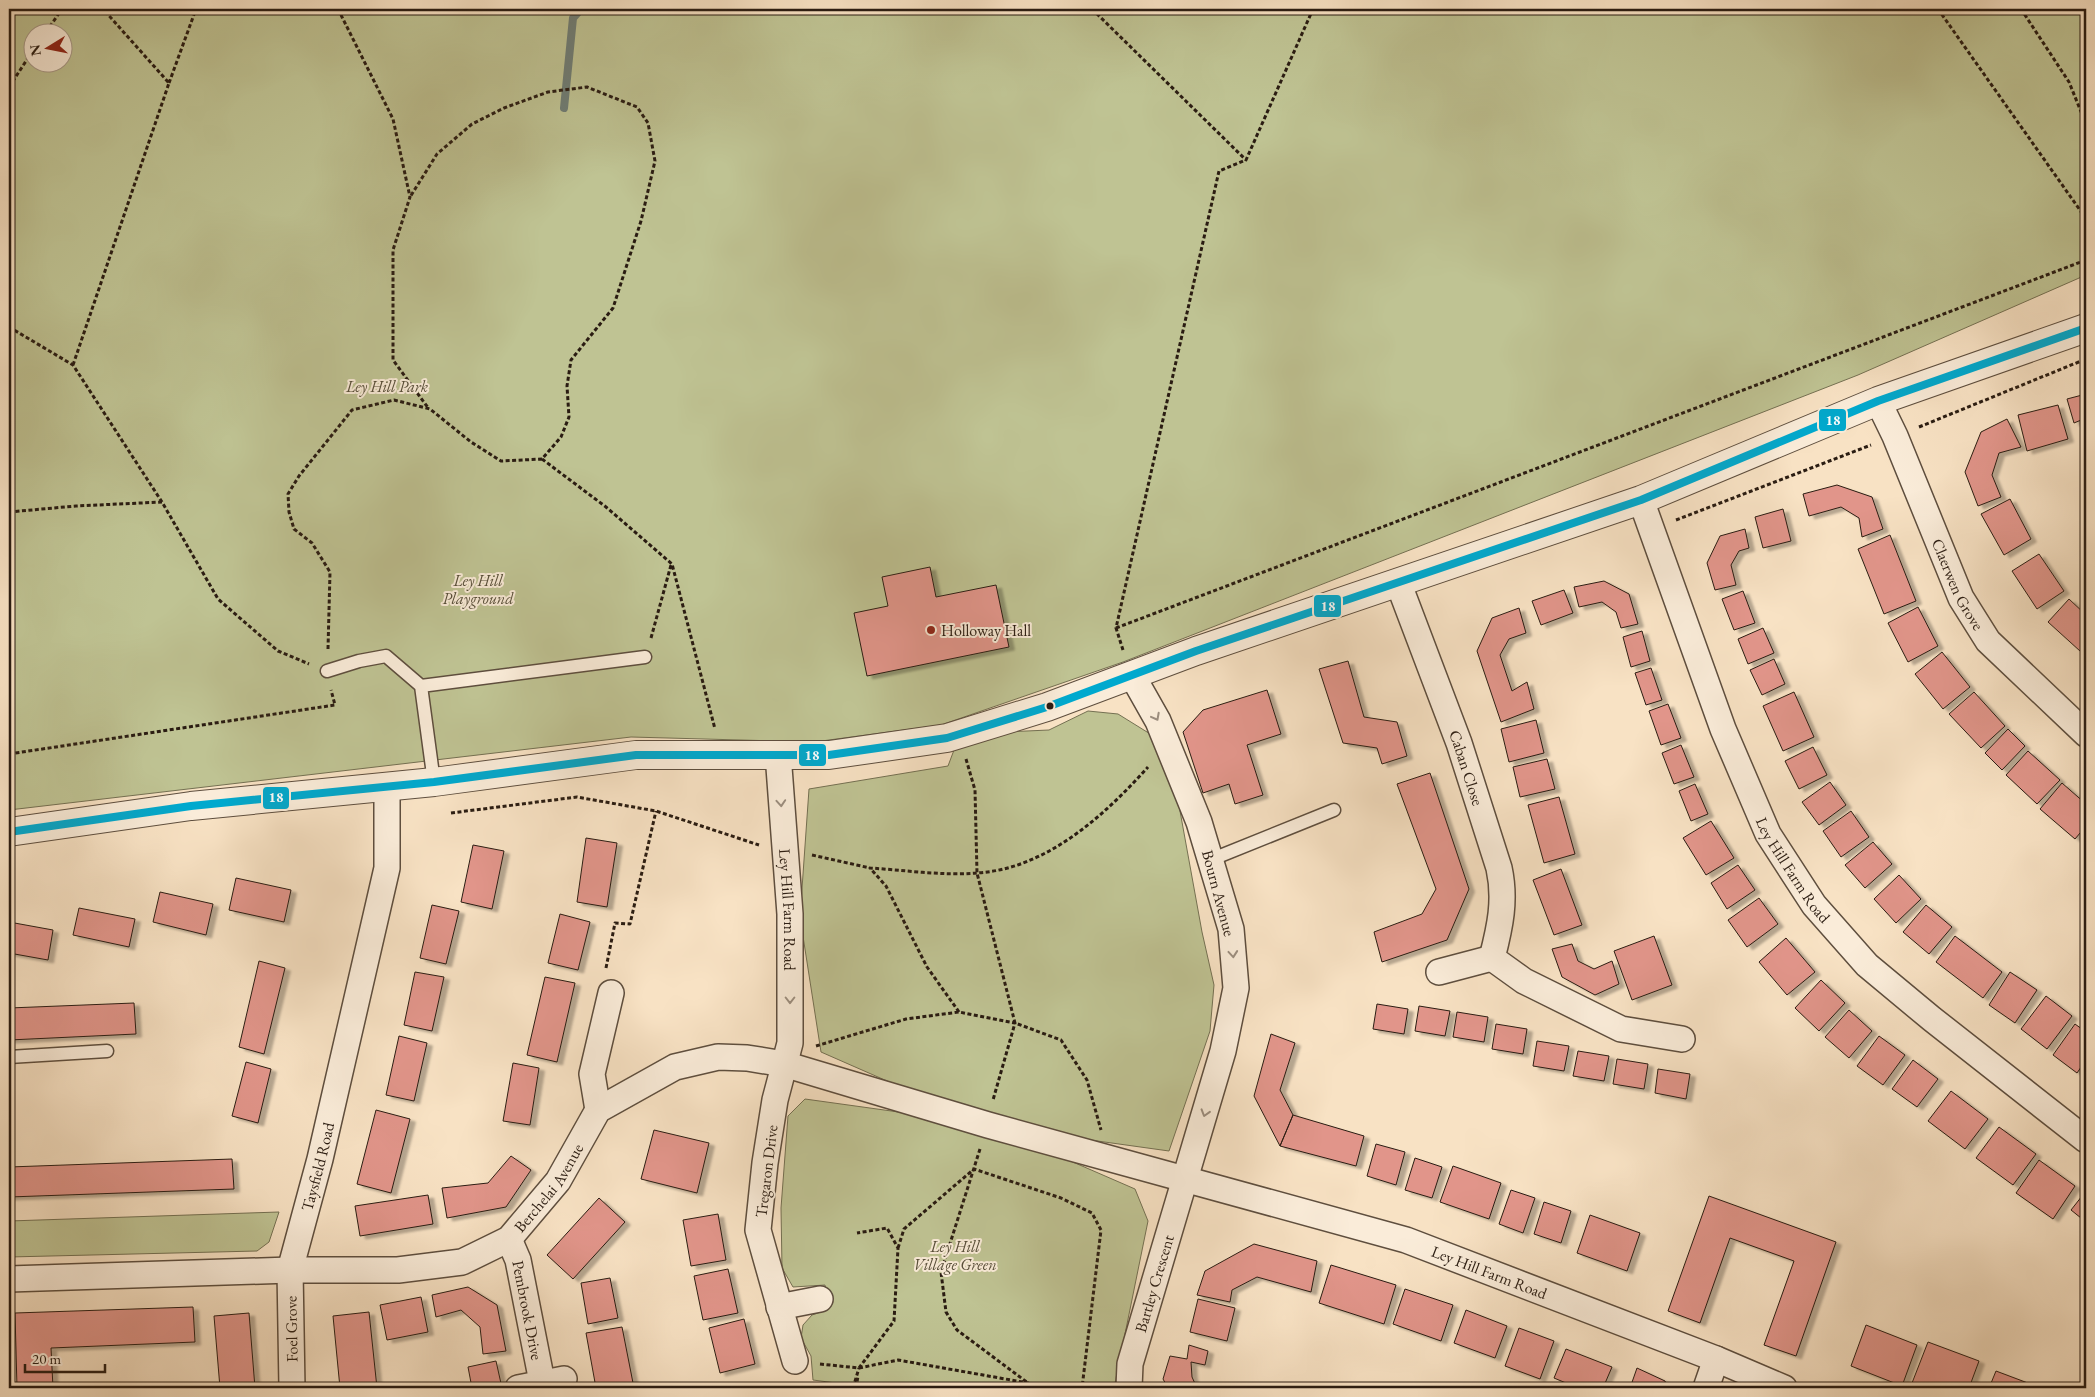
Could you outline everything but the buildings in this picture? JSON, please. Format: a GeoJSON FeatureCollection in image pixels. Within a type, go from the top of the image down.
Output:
{"type":"FeatureCollection","features":[{"type":"Feature","properties":{"kind":"street"},"geometry":{"type":"LineString","coordinates":[[9,832],[191,806],[434,782],[636,755],[829,755],[937,740],[1047,707],[1196,651],[1641,500],[1878,401],[2086,328]]}},
{"type":"Feature","properties":{"kind":"street","name":"Claerwen Grove"},"geometry":{"type":"LineString","coordinates":[[1878,401],[1895,436],[1961,598],[1988,641],[2086,734]]}},
{"type":"Feature","properties":{"kind":"street","name":"Ley Hill Farm Road"},"geometry":{"type":"LineString","coordinates":[[1641,500],[1734,755],[1768,834],[1814,905],[1867,965],[1932,1019],[2086,1140]]}},
{"type":"Feature","properties":{"kind":"street","name":"Caban Close"},"geometry":{"type":"LineString","coordinates":[[1398,582],[1459,743],[1503,887],[1503,914],[1492,958]]}},
{"type":"Feature","properties":{"kind":"street","name":"Bourn Avenue"},"geometry":{"type":"LineString","coordinates":[[1132,675],[1158,721],[1199,822],[1231,929],[1236,988],[1224,1050],[1185,1180]]}},
{"type":"Feature","properties":{"kind":"street","name":"Ley Hill Farm Road"},"geometry":{"type":"LineString","coordinates":[[778,754],[790,914],[787,1054],[1109,1159],[1406,1240],[1716,1359],[1784,1388]]}},
{"type":"Feature","properties":{"kind":"street","name":"Taysfield Road"},"geometry":{"type":"LineString","coordinates":[[290,1270],[320,1159],[387,868],[386,786]]}},
{"type":"Feature","properties":{"kind":"street"},"geometry":{"type":"LineString","coordinates":[[1439,972],[1492,958],[1524,980],[1621,1029],[1682,1039]]}},
{"type":"Feature","properties":{"kind":"street"},"geometry":{"type":"LineString","coordinates":[[611,993],[592,1074],[598,1110],[675,1067],[718,1056],[747,1058],[787,1054]]}},
{"type":"Feature","properties":{"kind":"street","name":"Tregaron Drive"},"geometry":{"type":"LineString","coordinates":[[787,1054],[775,1100],[765,1163],[758,1230],[795,1361]]}},
{"type":"Feature","properties":{"kind":"street","name":"Berchelai Avenue"},"geometry":{"type":"LineString","coordinates":[[290,1270],[398,1270],[462,1262],[509,1239],[558,1181],[598,1110]]}},
{"type":"Feature","properties":{"kind":"street","name":"Bartley Crescent"},"geometry":{"type":"LineString","coordinates":[[1129,1388],[1130,1364],[1185,1180]]}},
{"type":"Feature","properties":{"kind":"street","name":"Pembrook Drive"},"geometry":{"type":"LineString","coordinates":[[509,1239],[518,1260],[553,1380],[518,1388]]}},
{"type":"Feature","properties":{"kind":"street"},"geometry":{"type":"LineString","coordinates":[[9,1279],[290,1270]]}},
{"type":"Feature","properties":{"kind":"street","name":"Foel Grove"},"geometry":{"type":"LineString","coordinates":[[290,1270],[292,1388]]}},
{"type":"Feature","properties":{"kind":"street"},"geometry":{"type":"LineString","coordinates":[[779,1307],[820,1299]]}},
{"type":"Feature","properties":{"kind":"street"},"geometry":{"type":"LineString","coordinates":[[1706,1388],[1716,1359]]}},
{"type":"Feature","properties":{"kind":"lane"},"geometry":{"type":"LineString","coordinates":[[327,671],[359,661],[386,656],[421,686],[434,782]]}},
{"type":"Feature","properties":{"kind":"lane"},"geometry":{"type":"LineString","coordinates":[[421,686],[645,657]]}},
{"type":"Feature","properties":{"kind":"lane"},"geometry":{"type":"LineString","coordinates":[[1210,860],[1334,810]]}},
{"type":"Feature","properties":{"kind":"lane"},"geometry":{"type":"LineString","coordinates":[[9,1057],[107,1051]]}},
{"type":"Feature","properties":{"kind":"path"},"geometry":{"type":"LineString","coordinates":[[53,22],[62,9]]}},
{"type":"Feature","properties":{"kind":"path"},"geometry":{"type":"LineString","coordinates":[[103,9],[168,83]]}},
{"type":"Feature","properties":{"kind":"path"},"geometry":{"type":"LineString","coordinates":[[73,365],[168,83],[196,9]]}},
{"type":"Feature","properties":{"kind":"path"},"geometry":{"type":"LineString","coordinates":[[338,9],[393,119],[410,197]]}},
{"type":"Feature","properties":{"kind":"path"},"geometry":{"type":"LineString","coordinates":[[1092,9],[1246,160]]}},
{"type":"Feature","properties":{"kind":"path"},"geometry":{"type":"LineString","coordinates":[[1132,675],[1116,628],[1219,171],[1246,160],[1313,9]]}},
{"type":"Feature","properties":{"kind":"path"},"geometry":{"type":"LineString","coordinates":[[1938,9],[2084,213]]}},
{"type":"Feature","properties":{"kind":"path"},"geometry":{"type":"LineString","coordinates":[[2021,9],[2069,82],[2086,124]]}},
{"type":"Feature","properties":{"kind":"path"},"geometry":{"type":"LineString","coordinates":[[9,87],[22,67]]}},
{"type":"Feature","properties":{"kind":"path"},"geometry":{"type":"LineString","coordinates":[[587,87],[637,107],[648,123],[655,161],[641,221],[613,308],[571,360],[567,386],[569,417],[561,437],[542,458],[501,462],[471,442],[430,409],[393,360],[392,250],[410,197],[437,154],[472,124],[504,108],[548,92],[587,87]]}},
{"type":"Feature","properties":{"kind":"path"},"geometry":{"type":"LineString","coordinates":[[2086,192],[2084,213],[2086,225]]}},
{"type":"Feature","properties":{"kind":"path"},"geometry":{"type":"LineString","coordinates":[[1116,628],[2086,260]]}},
{"type":"Feature","properties":{"kind":"path"},"geometry":{"type":"LineString","coordinates":[[9,327],[73,365],[162,502],[218,599],[278,651],[327,671]]}},
{"type":"Feature","properties":{"kind":"path"},"geometry":{"type":"LineString","coordinates":[[9,754],[334,705],[327,671],[330,572],[312,543],[294,529],[289,512],[288,494],[299,476],[352,410],[394,400],[430,409]]}},
{"type":"Feature","properties":{"kind":"path"},"geometry":{"type":"LineString","coordinates":[[542,458],[606,507],[672,564],[722,754]]}},
{"type":"Feature","properties":{"kind":"path"},"geometry":{"type":"LineString","coordinates":[[9,512],[76,506],[162,502]]}},
{"type":"Feature","properties":{"kind":"path"},"geometry":{"type":"LineString","coordinates":[[645,657],[672,564]]}},
{"type":"Feature","properties":{"kind":"path"},"geometry":{"type":"LineString","coordinates":[[960,734],[974,790],[977,873],[1015,1023],[1000,1074]]}},
{"type":"Feature","properties":{"kind":"path"},"geometry":{"type":"LineString","coordinates":[[451,813],[577,797],[656,811],[749,843],[870,868],[977,873],[1022,865],[1078,833],[1121,798],[1168,745]]}},
{"type":"Feature","properties":{"kind":"path"},"geometry":{"type":"LineString","coordinates":[[611,993],[603,981],[615,922],[630,924],[656,811]]}},
{"type":"Feature","properties":{"kind":"path"},"geometry":{"type":"LineString","coordinates":[[870,868],[886,886],[927,967],[959,1012]]}},
{"type":"Feature","properties":{"kind":"path"},"geometry":{"type":"LineString","coordinates":[[787,1054],[906,1019],[959,1012],[1015,1023],[1061,1040],[1087,1080],[1109,1159]]}},
{"type":"Feature","properties":{"kind":"path"},"geometry":{"type":"LineString","coordinates":[[854,1388],[859,1368],[894,1321],[898,1248],[904,1229],[974,1169]]}},
{"type":"Feature","properties":{"kind":"path"},"geometry":{"type":"LineString","coordinates":[[974,1169],[941,1272],[946,1312],[957,1330],[1028,1383]]}},
{"type":"Feature","properties":{"kind":"path"},"geometry":{"type":"LineString","coordinates":[[974,1169],[1061,1198],[1092,1213],[1101,1230],[1082,1388]]}},
{"type":"Feature","properties":{"kind":"path"},"geometry":{"type":"LineString","coordinates":[[857,1234],[887,1228],[898,1248]]}},
{"type":"Feature","properties":{"kind":"path"},"geometry":{"type":"LineString","coordinates":[[795,1361],[859,1368],[898,1360],[1028,1383],[1044,1388]]}},
{"type":"Feature","properties":{"kind":"green space","name":"Ley Hill Park"},"geometry":{"type":"Polygon","coordinates":[[[9,9],[2086,9],[2086,275],[1858,375],[1123,662],[941,725],[814,742],[631,737],[9,810],[9,9]]]}},
{"type":"Feature","properties":{"kind":"green space","name":"Ley Hill Village Green"},"geometry":{"type":"Polygon","coordinates":[[[1088,711],[1118,714],[1168,745],[1202,932],[1214,985],[1210,1031],[1169,1151],[990,1126],[1135,1189],[1148,1221],[1114,1388],[874,1388],[813,1380],[811,1356],[801,1338],[803,1325],[812,1315],[829,1309],[825,1285],[793,1287],[782,1268],[781,1208],[788,1116],[805,1099],[985,1124],[821,1052],[800,917],[809,789],[948,766],[960,734],[1049,730],[1088,711]]]}},
{"type":"Feature","properties":{"kind":"green space"},"geometry":{"type":"Polygon","coordinates":[[[279,1212],[269,1242],[257,1251],[9,1257],[9,1221],[279,1212]]]}},
{"type":"Feature","properties":{"kind":"waterway"},"geometry":{"type":"LineString","coordinates":[[564,108],[573,18],[581,9]]}},
{"type":"Feature","properties":{"kind":"transit line","name":"18"},"geometry":{"type":"LineString","coordinates":[[9,832],[191,806],[434,782],[636,755],[829,755],[947,738],[1047,707],[1196,651],[1641,500],[1878,401],[2086,328]]}},
{"type":"Feature","properties":{"kind":"place","name":"Holloway Hall"},"geometry":{"type":"Point","coordinates":[931,630]}},
{"type":"Feature","properties":{"kind":"park label","name":"Ley Hill Playground"},"geometry":{"type":"Point","coordinates":[478,589]}}]}
